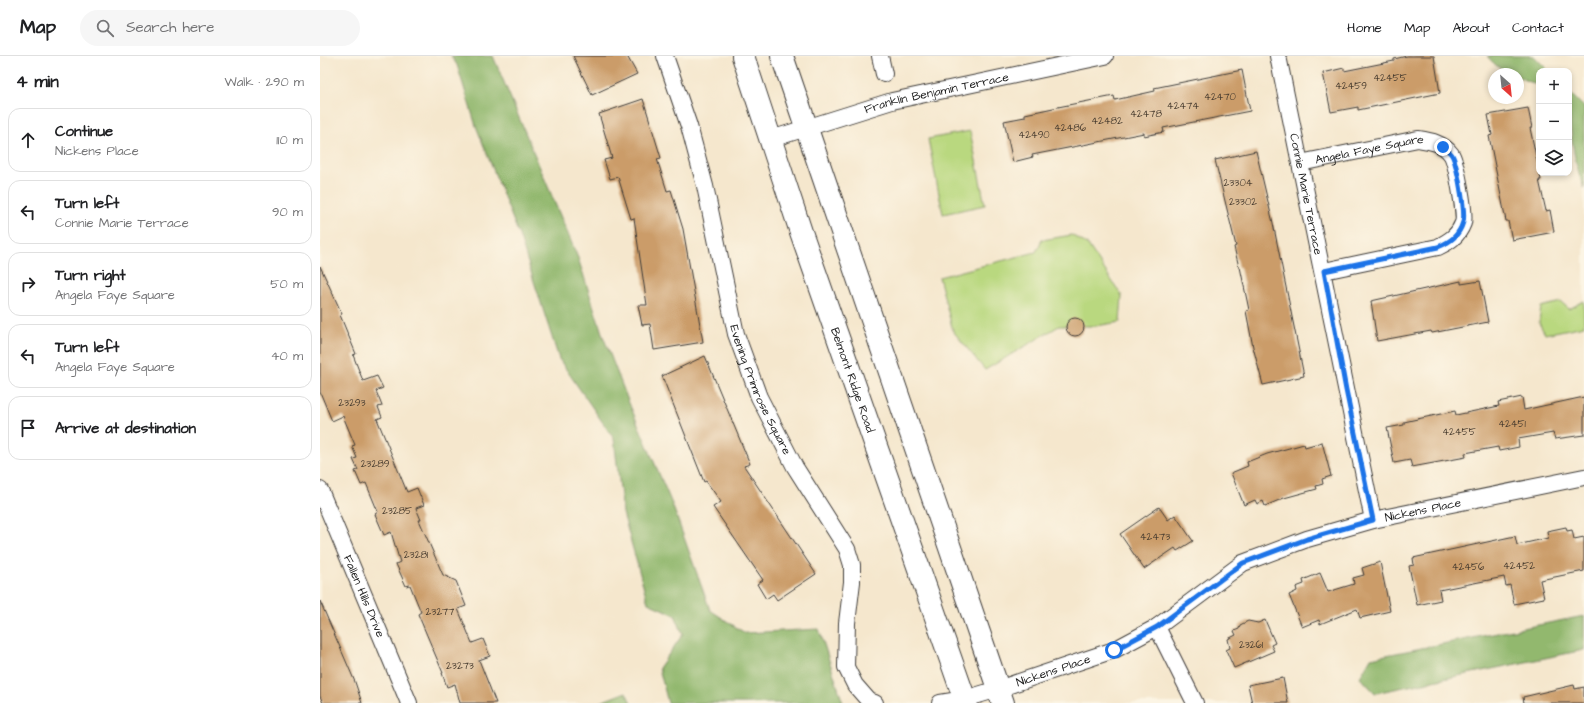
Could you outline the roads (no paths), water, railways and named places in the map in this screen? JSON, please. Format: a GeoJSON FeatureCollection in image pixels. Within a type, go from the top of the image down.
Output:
{"type":"FeatureCollection","features":[{"type":"Feature","properties":{"kind":"main road","name":"Belmont Ridge Road"},"geometry":{"type":"LineString","coordinates":[[743,56],[801,232],[965,701]]}},
{"type":"Feature","properties":{"kind":"main road"},"geometry":{"type":"LineString","coordinates":[[782,56],[1000,696]]}},
{"type":"Feature","properties":{"kind":"street","name":"Evening Primrose Square"},"geometry":{"type":"LineString","coordinates":[[665,56],[689,126],[705,186],[736,334],[759,397],[791,460],[848,554],[852,565],[852,582],[847,623],[846,667],[856,685],[869,701],[875,703]]}},
{"type":"Feature","properties":{"kind":"street"},"geometry":{"type":"LineString","coordinates":[[880,56],[884,74]]}},
{"type":"Feature","properties":{"kind":"street","name":"Franklin Benjamin Terrace"},"geometry":{"type":"LineString","coordinates":[[771,139],[892,101],[1105,56]]}},
{"type":"Feature","properties":{"kind":"street","name":"Connie Marie Terrace"},"geometry":{"type":"LineString","coordinates":[[1278,56],[1324,271],[1346,390],[1373,520]]}},
{"type":"Feature","properties":{"kind":"street","name":"Angela Faye Square"},"geometry":{"type":"LineString","coordinates":[[1300,163],[1418,139],[1433,141],[1443,147],[1451,154],[1456,166],[1464,222],[1452,240],[1438,247],[1324,271]]}},
{"type":"Feature","properties":{"kind":"street","name":"Nickens Place"},"geometry":{"type":"LineString","coordinates":[[965,701],[1000,696],[1114,650],[1157,627],[1243,563],[1307,539],[1373,520],[1584,477]]}},
{"type":"Feature","properties":{"kind":"street","name":"Fallen Hills Drive"},"geometry":{"type":"LineString","coordinates":[[320,490],[409,703]]}},
{"type":"Feature","properties":{"kind":"street"},"geometry":{"type":"LineString","coordinates":[[1157,627],[1196,703]]}},
{"type":"Feature","properties":{"kind":"street"},"geometry":{"type":"LineString","coordinates":[[940,703],[965,701]]}}]}
